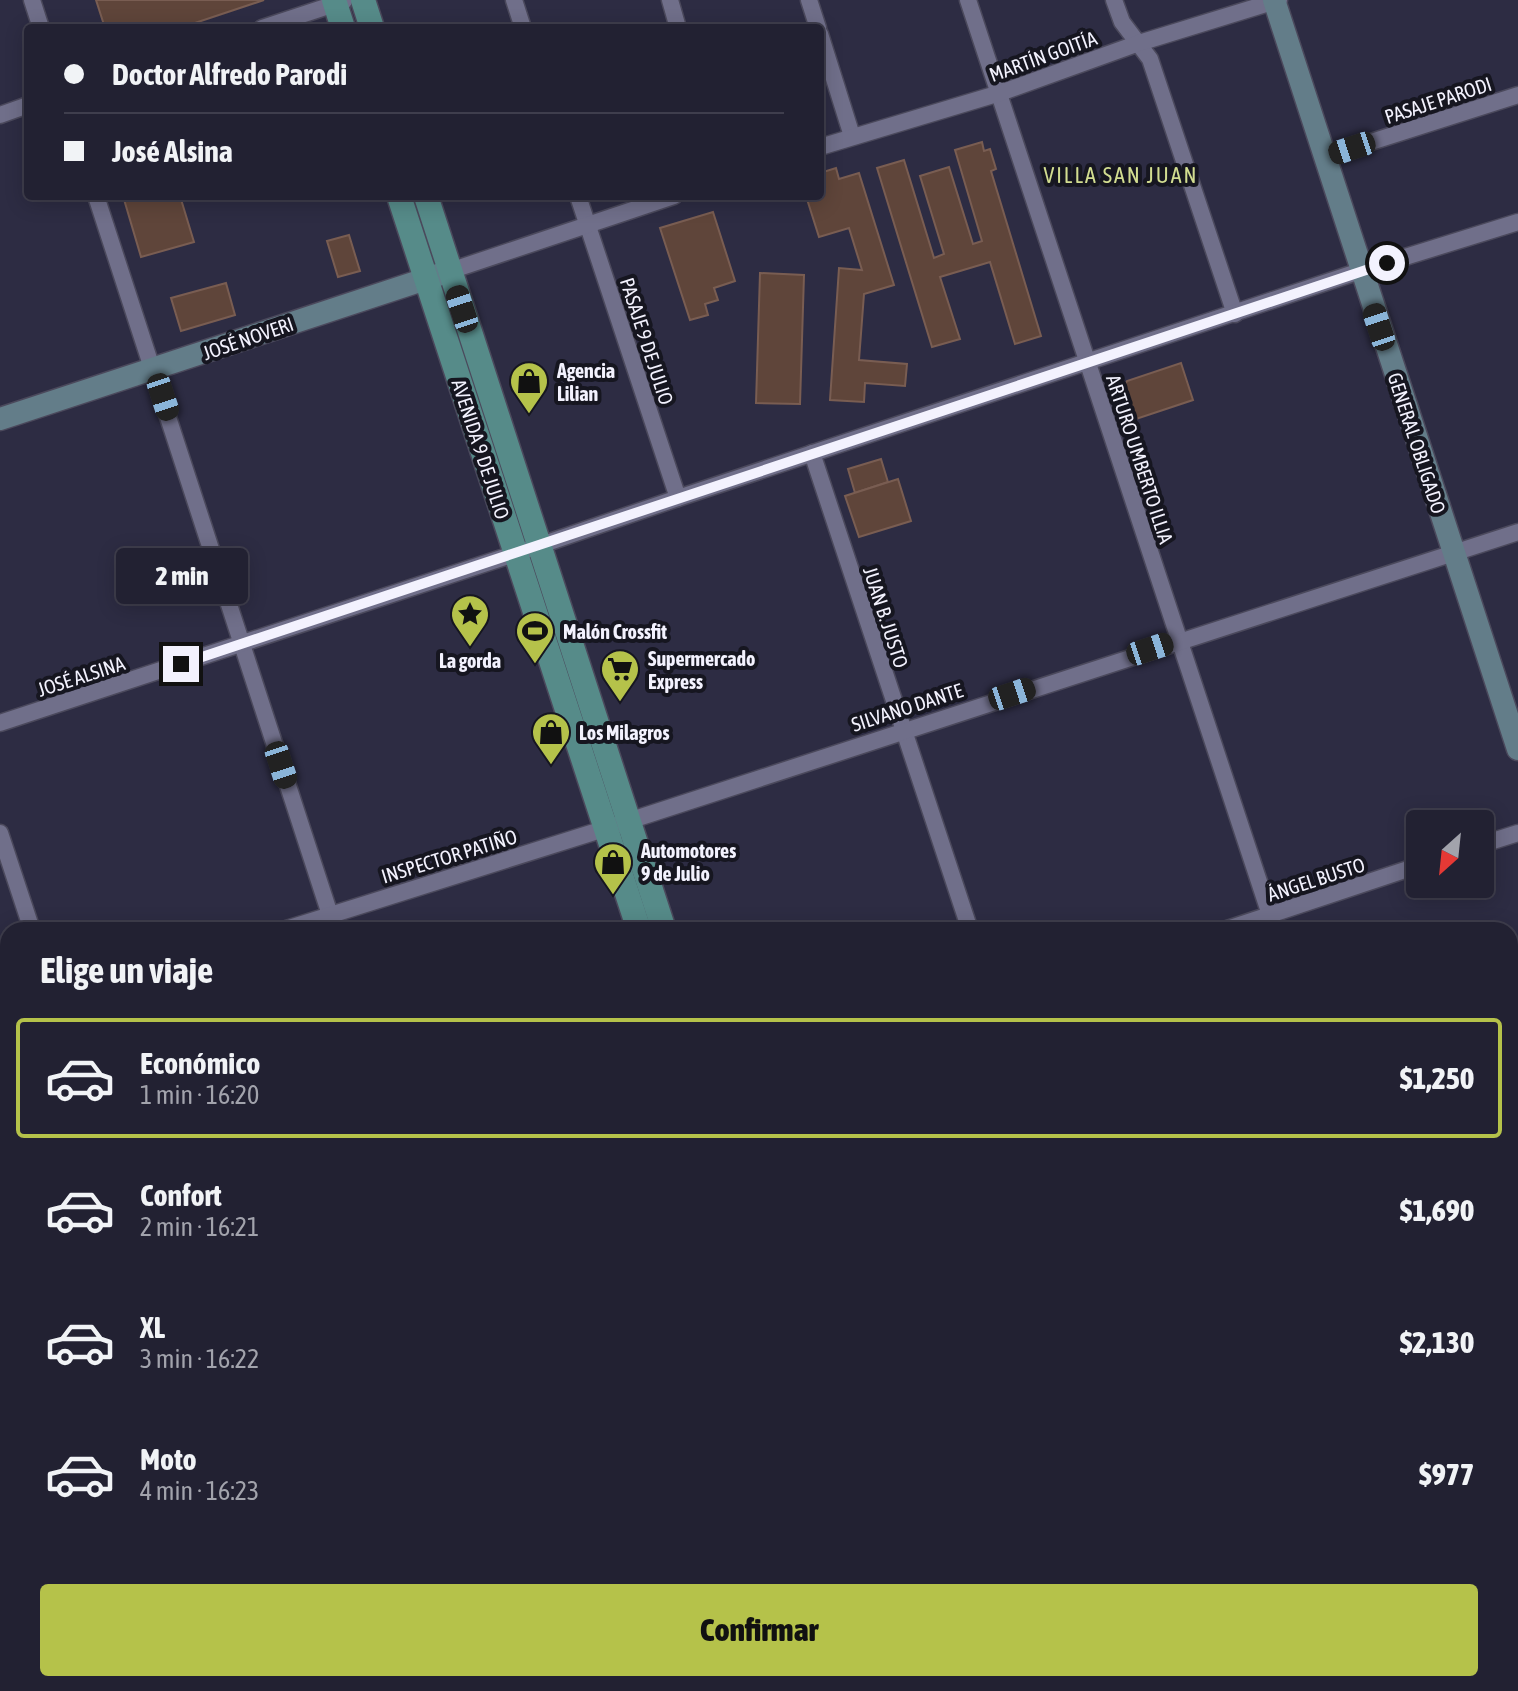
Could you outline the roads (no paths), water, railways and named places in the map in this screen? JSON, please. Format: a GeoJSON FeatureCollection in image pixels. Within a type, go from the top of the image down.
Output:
{"type":"FeatureCollection","features":[{"type":"Feature","properties":{"kind":"main road"},"geometry":{"type":"LineString","coordinates":[[363,0],[371,24]]}},
{"type":"Feature","properties":{"kind":"main road"},"geometry":{"type":"LineString","coordinates":[[338,1],[342,24]]}},
{"type":"Feature","properties":{"kind":"main road","name":"AVENIDA 9 DE JULIO"},"geometry":{"type":"LineString","coordinates":[[400,200],[527,550],[617,824],[660,922]]}},
{"type":"Feature","properties":{"kind":"main road","name":"AVENIDA 9 DE JULIO"},"geometry":{"type":"LineString","coordinates":[[427,200],[527,550]]}},
{"type":"Feature","properties":{"kind":"main road","name":"AVENIDA 9 DE JULIO"},"geometry":{"type":"LineString","coordinates":[[617,824],[637,922]]}},
{"type":"Feature","properties":{"kind":"street"},"geometry":{"type":"LineString","coordinates":[[32,0],[40,24]]}},
{"type":"Feature","properties":{"kind":"street"},"geometry":{"type":"LineString","coordinates":[[514,0],[522,24]]}},
{"type":"Feature","properties":{"kind":"street"},"geometry":{"type":"LineString","coordinates":[[670,0],[677,24]]}},
{"type":"Feature","properties":{"kind":"street"},"geometry":{"type":"LineString","coordinates":[[809,0],[817,24]]}},
{"type":"Feature","properties":{"kind":"street","name":"ARTURO UMBERTO ILLIA"},"geometry":{"type":"LineString","coordinates":[[968,0],[1273,922]]}},
{"type":"Feature","properties":{"kind":"street"},"geometry":{"type":"LineString","coordinates":[[1114,0],[1122,22],[1150,59],[1235,314]]}},
{"type":"Feature","properties":{"kind":"street"},"geometry":{"type":"LineString","coordinates":[[273,24],[338,1]]}},
{"type":"Feature","properties":{"kind":"street","name":"MARTÍN GOITÍA"},"geometry":{"type":"LineString","coordinates":[[824,146],[1000,93],[1139,43],[1276,1]]}},
{"type":"Feature","properties":{"kind":"street","name":"GENERAL OBLIGADO"},"geometry":{"type":"LineString","coordinates":[[1276,1],[1360,271],[1518,749]]}},
{"type":"Feature","properties":{"kind":"street"},"geometry":{"type":"LineString","coordinates":[[824,47],[852,136]]}},
{"type":"Feature","properties":{"kind":"street","name":"PASAJE PARODI"},"geometry":{"type":"LineString","coordinates":[[1324,157],[1518,95]]}},
{"type":"Feature","properties":{"kind":"street"},"geometry":{"type":"LineString","coordinates":[[0,115],[24,106]]}},
{"type":"Feature","properties":{"kind":"street"},"geometry":{"type":"LineString","coordinates":[[97,200],[332,922]]}},
{"type":"Feature","properties":{"kind":"street","name":"PASAJE 9 DE JULIO"},"geometry":{"type":"LineString","coordinates":[[579,200],[678,498]]}},
{"type":"Feature","properties":{"kind":"street"},"geometry":{"type":"LineString","coordinates":[[450,271],[663,200]]}},
{"type":"Feature","properties":{"kind":"street","name":"JOSÉ ALSINA"},"geometry":{"type":"LineString","coordinates":[[0,723],[1360,271],[1518,222]]}},
{"type":"Feature","properties":{"kind":"street","name":"JOSÉ NOVERI"},"geometry":{"type":"LineString","coordinates":[[0,419],[450,271]]}},
{"type":"Feature","properties":{"kind":"street","name":"JUAN B. JUSTO"},"geometry":{"type":"LineString","coordinates":[[812,453],[967,922]]}},
{"type":"Feature","properties":{"kind":"street","name":"SILVANO DANTE"},"geometry":{"type":"LineString","coordinates":[[617,824],[1518,532]]}},
{"type":"Feature","properties":{"kind":"street","name":"INSPECTOR PATIÑO"},"geometry":{"type":"LineString","coordinates":[[332,922],[617,824]]}},
{"type":"Feature","properties":{"kind":"street"},"geometry":{"type":"LineString","coordinates":[[0,833],[29,922]]}},
{"type":"Feature","properties":{"kind":"street"},"geometry":{"type":"LineString","coordinates":[[1494,841],[1518,833]]}},
{"type":"Feature","properties":{"kind":"street","name":"ÁNGEL BUSTO"},"geometry":{"type":"LineString","coordinates":[[1273,922],[1406,870]]}},
{"type":"Feature","properties":{"kind":"place","name":"Agencia Lilian"},"geometry":{"type":"Point","coordinates":[529,415]}},
{"type":"Feature","properties":{"kind":"place","name":"La gorda"},"geometry":{"type":"Point","coordinates":[470,648]}},
{"type":"Feature","properties":{"kind":"place","name":"Malón Crossfit"},"geometry":{"type":"Point","coordinates":[535,665]}},
{"type":"Feature","properties":{"kind":"place","name":"Supermercado Express"},"geometry":{"type":"Point","coordinates":[620,703]}},
{"type":"Feature","properties":{"kind":"place","name":"Los Milagros"},"geometry":{"type":"Point","coordinates":[551,766]}},
{"type":"Feature","properties":{"kind":"place","name":"Automotores 9 de Julio"},"geometry":{"type":"Point","coordinates":[613,896]}},
{"type":"Feature","properties":{"kind":"district","name":"VILLA SAN JUAN"},"geometry":{"type":"Point","coordinates":[1121,175]}}]}
